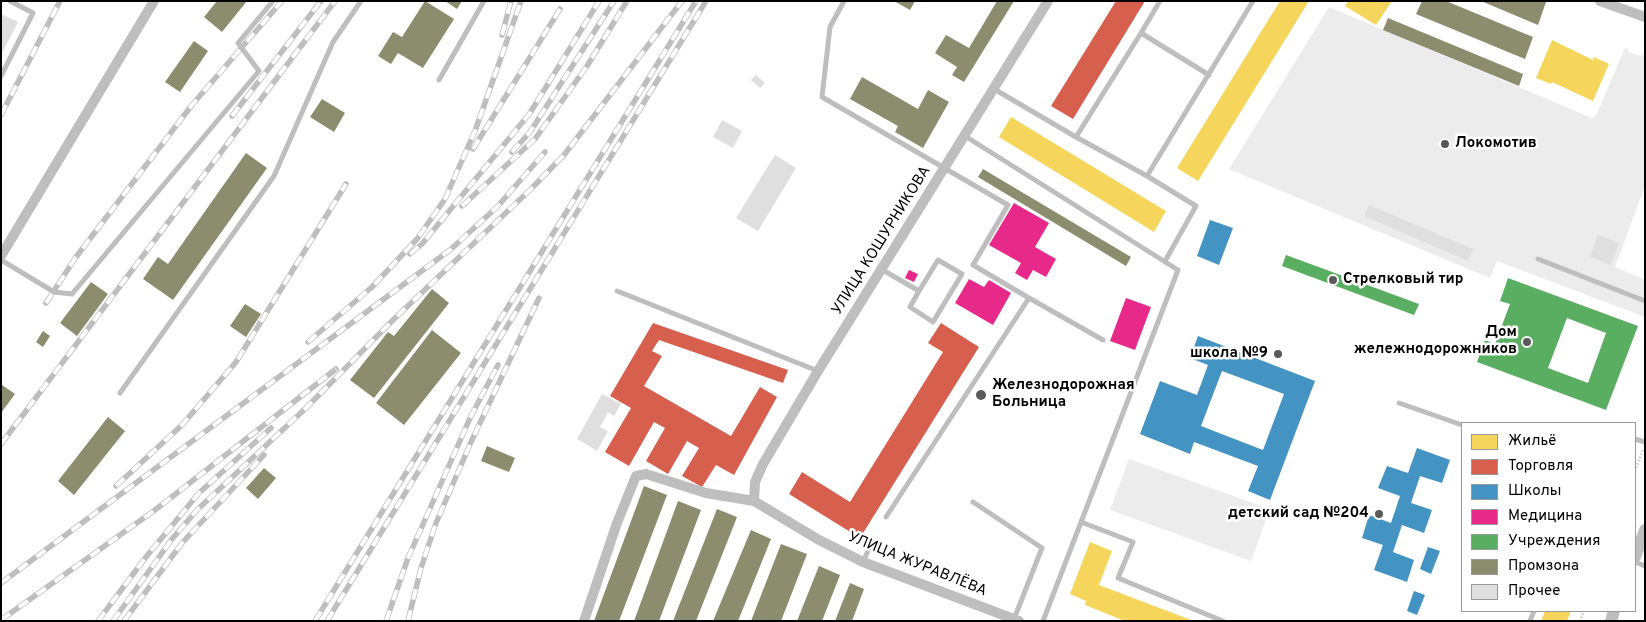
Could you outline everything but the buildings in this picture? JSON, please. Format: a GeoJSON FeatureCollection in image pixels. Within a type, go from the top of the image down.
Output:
{"type":"FeatureCollection","features":[{"type":"Feature","properties":{"kind":"street"},"geometry":{"type":"LineString","coordinates":[[1,256],[154,1]]}},
{"type":"Feature","properties":{"kind":"street","name":"УЛИЦА КОШУРНИКОВА"},"geometry":{"type":"LineString","coordinates":[[754,501],[755,482],[763,464],[818,371],[1048,1]]}},
{"type":"Feature","properties":{"kind":"street"},"geometry":{"type":"LineString","coordinates":[[1600,1],[1645,17]]}},
{"type":"Feature","properties":{"kind":"street"},"geometry":{"type":"LineString","coordinates":[[584,621],[617,523],[636,476],[646,474],[706,493],[754,501]]}},
{"type":"Feature","properties":{"kind":"street","name":"УЛИЦА ЖУРАВЛЁВА"},"geometry":{"type":"LineString","coordinates":[[754,501],[819,540],[863,562],[1017,620]]}},
{"type":"Feature","properties":{"kind":"street"},"geometry":{"type":"LineString","coordinates":[[1636,554],[1645,530]]}},
{"type":"Feature","properties":{"kind":"lane"},"geometry":{"type":"LineString","coordinates":[[1,76],[33,13],[10,1]]}},
{"type":"Feature","properties":{"kind":"lane"},"geometry":{"type":"LineString","coordinates":[[1,260],[54,292],[72,294],[259,71],[238,42],[273,1]]}},
{"type":"Feature","properties":{"kind":"lane"},"geometry":{"type":"LineString","coordinates":[[120,394],[274,176],[334,42],[361,1]]}},
{"type":"Feature","properties":{"kind":"lane"},"geometry":{"type":"LineString","coordinates":[[439,80],[484,1]]}},
{"type":"Feature","properties":{"kind":"lane"},"geometry":{"type":"LineString","coordinates":[[844,1],[830,27],[822,97],[1008,205],[972,265],[1103,340]]}},
{"type":"Feature","properties":{"kind":"lane"},"geometry":{"type":"LineString","coordinates":[[1076,137],[1160,1]]}},
{"type":"Feature","properties":{"kind":"lane"},"geometry":{"type":"LineString","coordinates":[[1147,176],[1253,1]]}},
{"type":"Feature","properties":{"kind":"lane"},"geometry":{"type":"LineString","coordinates":[[1141,33],[1209,75]]}},
{"type":"Feature","properties":{"kind":"lane"},"geometry":{"type":"LineString","coordinates":[[994,89],[1196,206],[1164,261]]}},
{"type":"Feature","properties":{"kind":"lane"},"geometry":{"type":"LineString","coordinates":[[965,136],[1178,270],[1043,621]]}},
{"type":"Feature","properties":{"kind":"lane"},"geometry":{"type":"LineString","coordinates":[[1538,259],[1645,301]]}},
{"type":"Feature","properties":{"kind":"lane"},"geometry":{"type":"LineString","coordinates":[[938,260],[962,274],[932,322],[910,308],[919,291],[938,260]]}},
{"type":"Feature","properties":{"kind":"lane"},"geometry":{"type":"LineString","coordinates":[[881,269],[919,291]]}},
{"type":"Feature","properties":{"kind":"lane"},"geometry":{"type":"LineString","coordinates":[[617,291],[818,371]]}},
{"type":"Feature","properties":{"kind":"lane"},"geometry":{"type":"LineString","coordinates":[[886,518],[1029,298]]}},
{"type":"Feature","properties":{"kind":"lane"},"geometry":{"type":"LineString","coordinates":[[1399,403],[1461,426]]}},
{"type":"Feature","properties":{"kind":"lane"},"geometry":{"type":"LineString","coordinates":[[973,502],[1042,548],[1017,620]]}},
{"type":"Feature","properties":{"kind":"lane"},"geometry":{"type":"LineString","coordinates":[[1081,522],[1133,542],[1118,578],[1223,621]]}},
{"type":"Feature","properties":{"kind":"lane"},"geometry":{"type":"LineString","coordinates":[[863,562],[872,540]]}},
{"type":"Feature","properties":{"kind":"path"},"geometry":{"type":"LineString","coordinates":[[1636,468],[1645,443]]}},
{"type":"Feature","properties":{"kind":"shaded area","name":"Локомотив"},"geometry":{"type":"Polygon","coordinates":[[[1329,7],[1592,118],[1596,116],[1625,48],[1628,49],[1628,52],[1641,56],[1642,54],[1645,55],[1645,186],[1615,267],[1645,280],[1645,317],[1497,261],[1490,278],[1229,169],[1329,7]]]}},
{"type":"Feature","properties":{"kind":"shaded area"},"geometry":{"type":"Polygon","coordinates":[[[1129,459],[1270,509],[1251,561],[1110,510],[1129,459]]]}},
{"type":"Feature","properties":{"kind":"railway"},"geometry":{"type":"LineString","coordinates":[[1,115],[60,1]]}},
{"type":"Feature","properties":{"kind":"railway"},"geometry":{"type":"LineString","coordinates":[[46,303],[76,257],[192,105],[282,1]]}},
{"type":"Feature","properties":{"kind":"railway"},"geometry":{"type":"LineString","coordinates":[[232,116],[321,1]]}},
{"type":"Feature","properties":{"kind":"railway"},"geometry":{"type":"LineString","coordinates":[[1,444],[335,1]]}},
{"type":"Feature","properties":{"kind":"railway"},"geometry":{"type":"LineString","coordinates":[[502,35],[511,1]]}},
{"type":"Feature","properties":{"kind":"railway"},"geometry":{"type":"LineString","coordinates":[[308,342],[372,287],[417,239],[445,199],[475,131],[521,1]]}},
{"type":"Feature","properties":{"kind":"railway"},"geometry":{"type":"LineString","coordinates":[[410,254],[422,244],[530,113],[599,1]]}},
{"type":"Feature","properties":{"kind":"railway"},"geometry":{"type":"LineString","coordinates":[[512,152],[530,132],[614,1]]}},
{"type":"Feature","properties":{"kind":"railway"},"geometry":{"type":"LineString","coordinates":[[462,206],[535,139],[587,66],[627,1]]}},
{"type":"Feature","properties":{"kind":"railway"},"geometry":{"type":"LineString","coordinates":[[113,621],[172,539],[197,510],[306,408],[393,320],[531,189],[564,155],[682,1]]}},
{"type":"Feature","properties":{"kind":"railway"},"geometry":{"type":"LineString","coordinates":[[315,621],[696,1]]}},
{"type":"Feature","properties":{"kind":"railway"},"geometry":{"type":"LineString","coordinates":[[327,621],[706,1]]}},
{"type":"Feature","properties":{"kind":"railway"},"geometry":{"type":"LineString","coordinates":[[473,149],[560,9]]}},
{"type":"Feature","properties":{"kind":"railway"},"geometry":{"type":"LineString","coordinates":[[1,583],[450,250],[497,207],[545,152]]}},
{"type":"Feature","properties":{"kind":"railway"},"geometry":{"type":"LineString","coordinates":[[116,486],[182,425],[236,362],[346,184]]}},
{"type":"Feature","properties":{"kind":"railway"},"geometry":{"type":"LineString","coordinates":[[408,621],[421,568],[436,523],[471,442],[539,298]]}},
{"type":"Feature","properties":{"kind":"railway"},"geometry":{"type":"LineString","coordinates":[[386,621],[408,558],[471,416],[498,365]]}},
{"type":"Feature","properties":{"kind":"railway"},"geometry":{"type":"LineString","coordinates":[[1,620],[155,510],[336,369]]}},
{"type":"Feature","properties":{"kind":"railway"},"geometry":{"type":"LineString","coordinates":[[98,621],[146,557],[199,493],[271,428]]}},
{"type":"Feature","properties":{"kind":"railway"},"geometry":{"type":"LineString","coordinates":[[124,621],[182,543],[264,455]]}},
{"type":"Feature","properties":{"kind":"place","name":"Локомотив"},"geometry":{"type":"Point","coordinates":[1445,144]}},
{"type":"Feature","properties":{"kind":"place","name":"Стрелковый тир"},"geometry":{"type":"Point","coordinates":[1333,280]}},
{"type":"Feature","properties":{"kind":"place","name":"Дом жележнодорожников"},"geometry":{"type":"Point","coordinates":[1527,342]}},
{"type":"Feature","properties":{"kind":"place","name":"школа №9"},"geometry":{"type":"Point","coordinates":[1278,354]}},
{"type":"Feature","properties":{"kind":"place","name":"Железнодорожная Больница"},"geometry":{"type":"Point","coordinates":[981,395]}},
{"type":"Feature","properties":{"kind":"place","name":"детский сад №204"},"geometry":{"type":"Point","coordinates":[1379,514]}}]}
